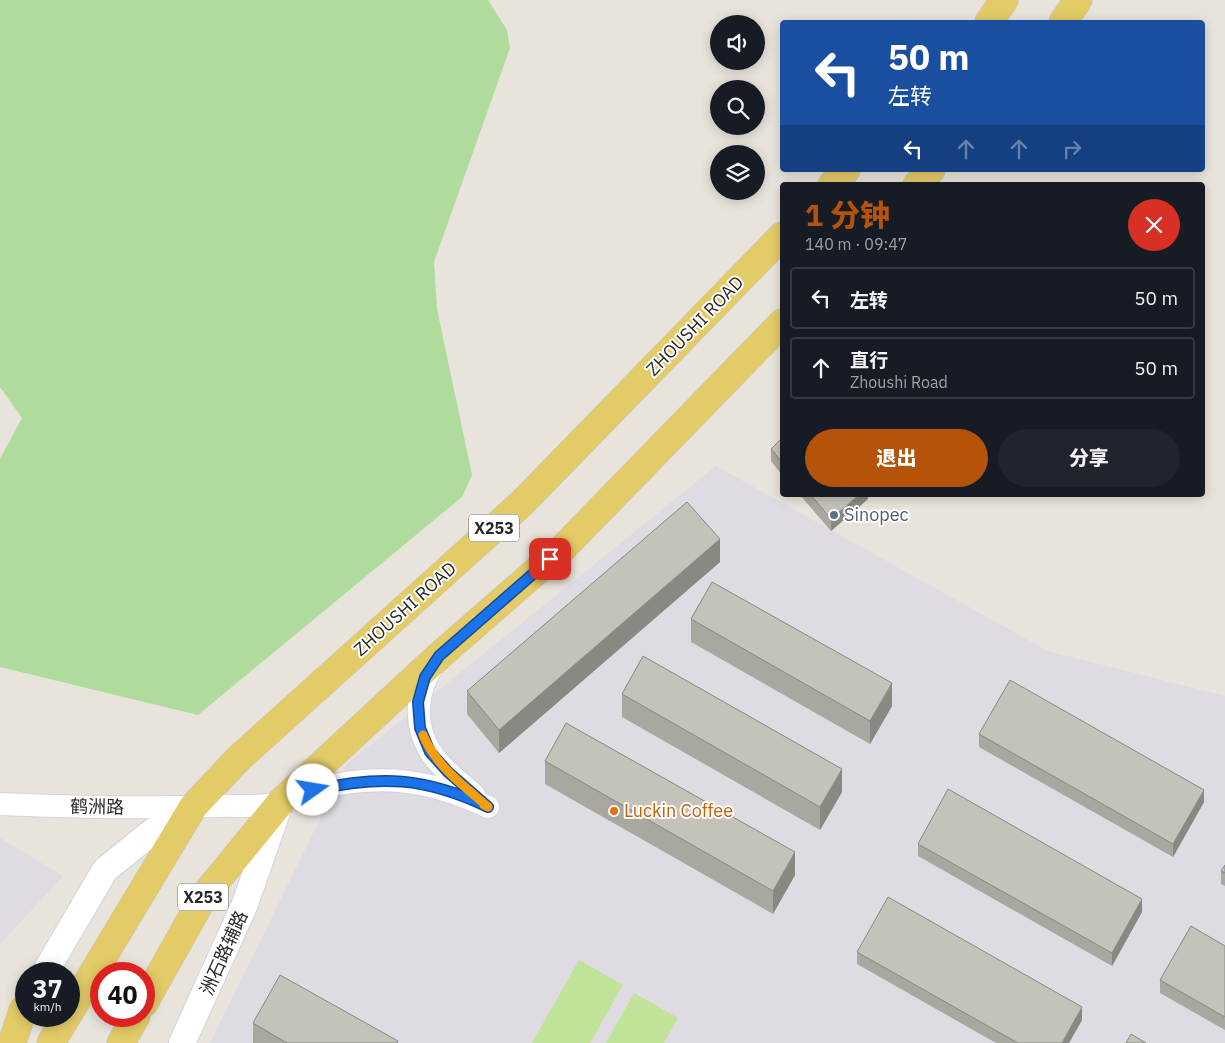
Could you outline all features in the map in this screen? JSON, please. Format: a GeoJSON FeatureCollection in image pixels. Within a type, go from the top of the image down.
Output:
{"type":"FeatureCollection","features":[{"type":"Feature","properties":{"kind":"main road"},"geometry":{"type":"LineString","coordinates":[[990,20],[1004,0]]}},
{"type":"Feature","properties":{"kind":"main road"},"geometry":{"type":"LineString","coordinates":[[1064,20],[1078,0]]}},
{"type":"Feature","properties":{"kind":"main road"},"geometry":{"type":"LineString","coordinates":[[835,182],[844,172]]}},
{"type":"Feature","properties":{"kind":"main road"},"geometry":{"type":"LineString","coordinates":[[920,182],[930,172]]}},
{"type":"Feature","properties":{"kind":"main road","name":"ZHOUSHI ROAD"},"geometry":{"type":"LineString","coordinates":[[80,995],[194,807],[238,759],[522,503],[780,238]]}},
{"type":"Feature","properties":{"kind":"main road","name":"X253"},"geometry":{"type":"LineString","coordinates":[[155,983],[204,896],[280,803],[439,656],[564,547],[780,325]]}},
{"type":"Feature","properties":{"kind":"main road","name":"洲石路辅路"},"geometry":{"type":"LineString","coordinates":[[182,1043],[245,904],[280,803]]}},
{"type":"Feature","properties":{"kind":"main road"},"geometry":{"type":"LineString","coordinates":[[51,962],[105,870],[152,832],[194,807]]}},
{"type":"Feature","properties":{"kind":"main road"},"geometry":{"type":"LineString","coordinates":[[4,1043],[15,1024]]}},
{"type":"Feature","properties":{"kind":"main road"},"geometry":{"type":"LineString","coordinates":[[12,1043],[18,1027]]}},
{"type":"Feature","properties":{"kind":"main road"},"geometry":{"type":"LineString","coordinates":[[51,1043],[60,1027]]}},
{"type":"Feature","properties":{"kind":"main road"},"geometry":{"type":"LineString","coordinates":[[121,1043],[130,1027]]}},
{"type":"Feature","properties":{"kind":"street","name":"鹤洲路"},"geometry":{"type":"LineString","coordinates":[[0,804],[86,808],[194,807],[280,803],[313,790],[349,782],[384,780],[421,783],[456,792],[488,807],[448,772],[430,752],[420,728],[418,702],[425,677],[439,656]]}},
{"type":"Feature","properties":{"kind":"shaded area"},"geometry":{"type":"Polygon","coordinates":[[[716,466],[1048,651],[1225,696],[1225,1043],[210,1043],[347,764],[716,466]]]}},
{"type":"Feature","properties":{"kind":"shaded area"},"geometry":{"type":"Polygon","coordinates":[[[0,838],[63,876],[0,944],[0,838]]]}},
{"type":"Feature","properties":{"kind":"green space"},"geometry":{"type":"Polygon","coordinates":[[[0,0],[488,0],[507,30],[510,48],[434,262],[437,309],[472,475],[462,497],[198,715],[0,667],[0,459],[22,418],[0,387],[0,0]]]}},
{"type":"Feature","properties":{"kind":"green space"},"geometry":{"type":"Polygon","coordinates":[[[579,960],[623,985],[590,1043],[532,1043],[579,960]]]}},
{"type":"Feature","properties":{"kind":"green space"},"geometry":{"type":"Polygon","coordinates":[[[634,993],[678,1018],[664,1043],[606,1043],[634,993]]]}},
{"type":"Feature","properties":{"kind":"building"},"geometry":{"type":"Polygon","coordinates":[[[780,440],[780,460],[771,449],[780,440]]]}},
{"type":"Feature","properties":{"kind":"building"},"geometry":{"type":"Polygon","coordinates":[[[813,497],[857,497],[831,519],[813,497]]]}},
{"type":"Feature","properties":{"kind":"building"},"geometry":{"type":"Polygon","coordinates":[[[687,502],[720,539],[499,730],[467,691],[687,502]]]}},
{"type":"Feature","properties":{"kind":"building"},"geometry":{"type":"Polygon","coordinates":[[[712,582],[892,683],[870,721],[691,619],[712,582]]]}},
{"type":"Feature","properties":{"kind":"building"},"geometry":{"type":"Polygon","coordinates":[[[643,656],[842,769],[820,807],[622,694],[643,656]]]}},
{"type":"Feature","properties":{"kind":"building"},"geometry":{"type":"Polygon","coordinates":[[[1010,680],[1204,790],[1173,844],[979,734],[1010,680]]]}},
{"type":"Feature","properties":{"kind":"building"},"geometry":{"type":"Polygon","coordinates":[[[566,723],[795,852],[773,891],[545,761],[566,723]]]}},
{"type":"Feature","properties":{"kind":"building"},"geometry":{"type":"Polygon","coordinates":[[[948,789],[1142,899],[1112,953],[918,844],[948,789]]]}},
{"type":"Feature","properties":{"kind":"building"},"geometry":{"type":"Polygon","coordinates":[[[1225,865],[1225,873],[1221,871],[1225,865]]]}},
{"type":"Feature","properties":{"kind":"building"},"geometry":{"type":"Polygon","coordinates":[[[888,897],[1082,1007],[1062,1043],[1018,1043],[857,952],[888,897]]]}},
{"type":"Feature","properties":{"kind":"building"},"geometry":{"type":"Polygon","coordinates":[[[1191,926],[1225,946],[1225,1017],[1160,980],[1191,926]]]}},
{"type":"Feature","properties":{"kind":"building"},"geometry":{"type":"Polygon","coordinates":[[[280,975],[398,1041],[397,1043],[287,1043],[253,1023],[280,975]]]}},
{"type":"Feature","properties":{"kind":"building"},"geometry":{"type":"Polygon","coordinates":[[[1131,1034],[1146,1043],[1126,1043],[1131,1034]]]}},
{"type":"Feature","properties":{"kind":"slow traffic"},"geometry":{"type":"LineString","coordinates":[[423,735],[430,752],[448,772],[488,807],[484,805]]}},
{"type":"Feature","properties":{"kind":"place","name":"Sinopec"},"geometry":{"type":"Point","coordinates":[834,515]}},
{"type":"Feature","properties":{"kind":"place","name":"Luckin Coffee"},"geometry":{"type":"Point","coordinates":[614,811]}},
{"type":"Feature","properties":{"kind":"route"},"geometry":{"type":"LineString","coordinates":[[313,790],[349,782],[384,780],[421,783],[456,792],[488,807],[448,772],[430,752],[420,728],[418,702],[425,677],[439,656],[550,559]]}}]}
